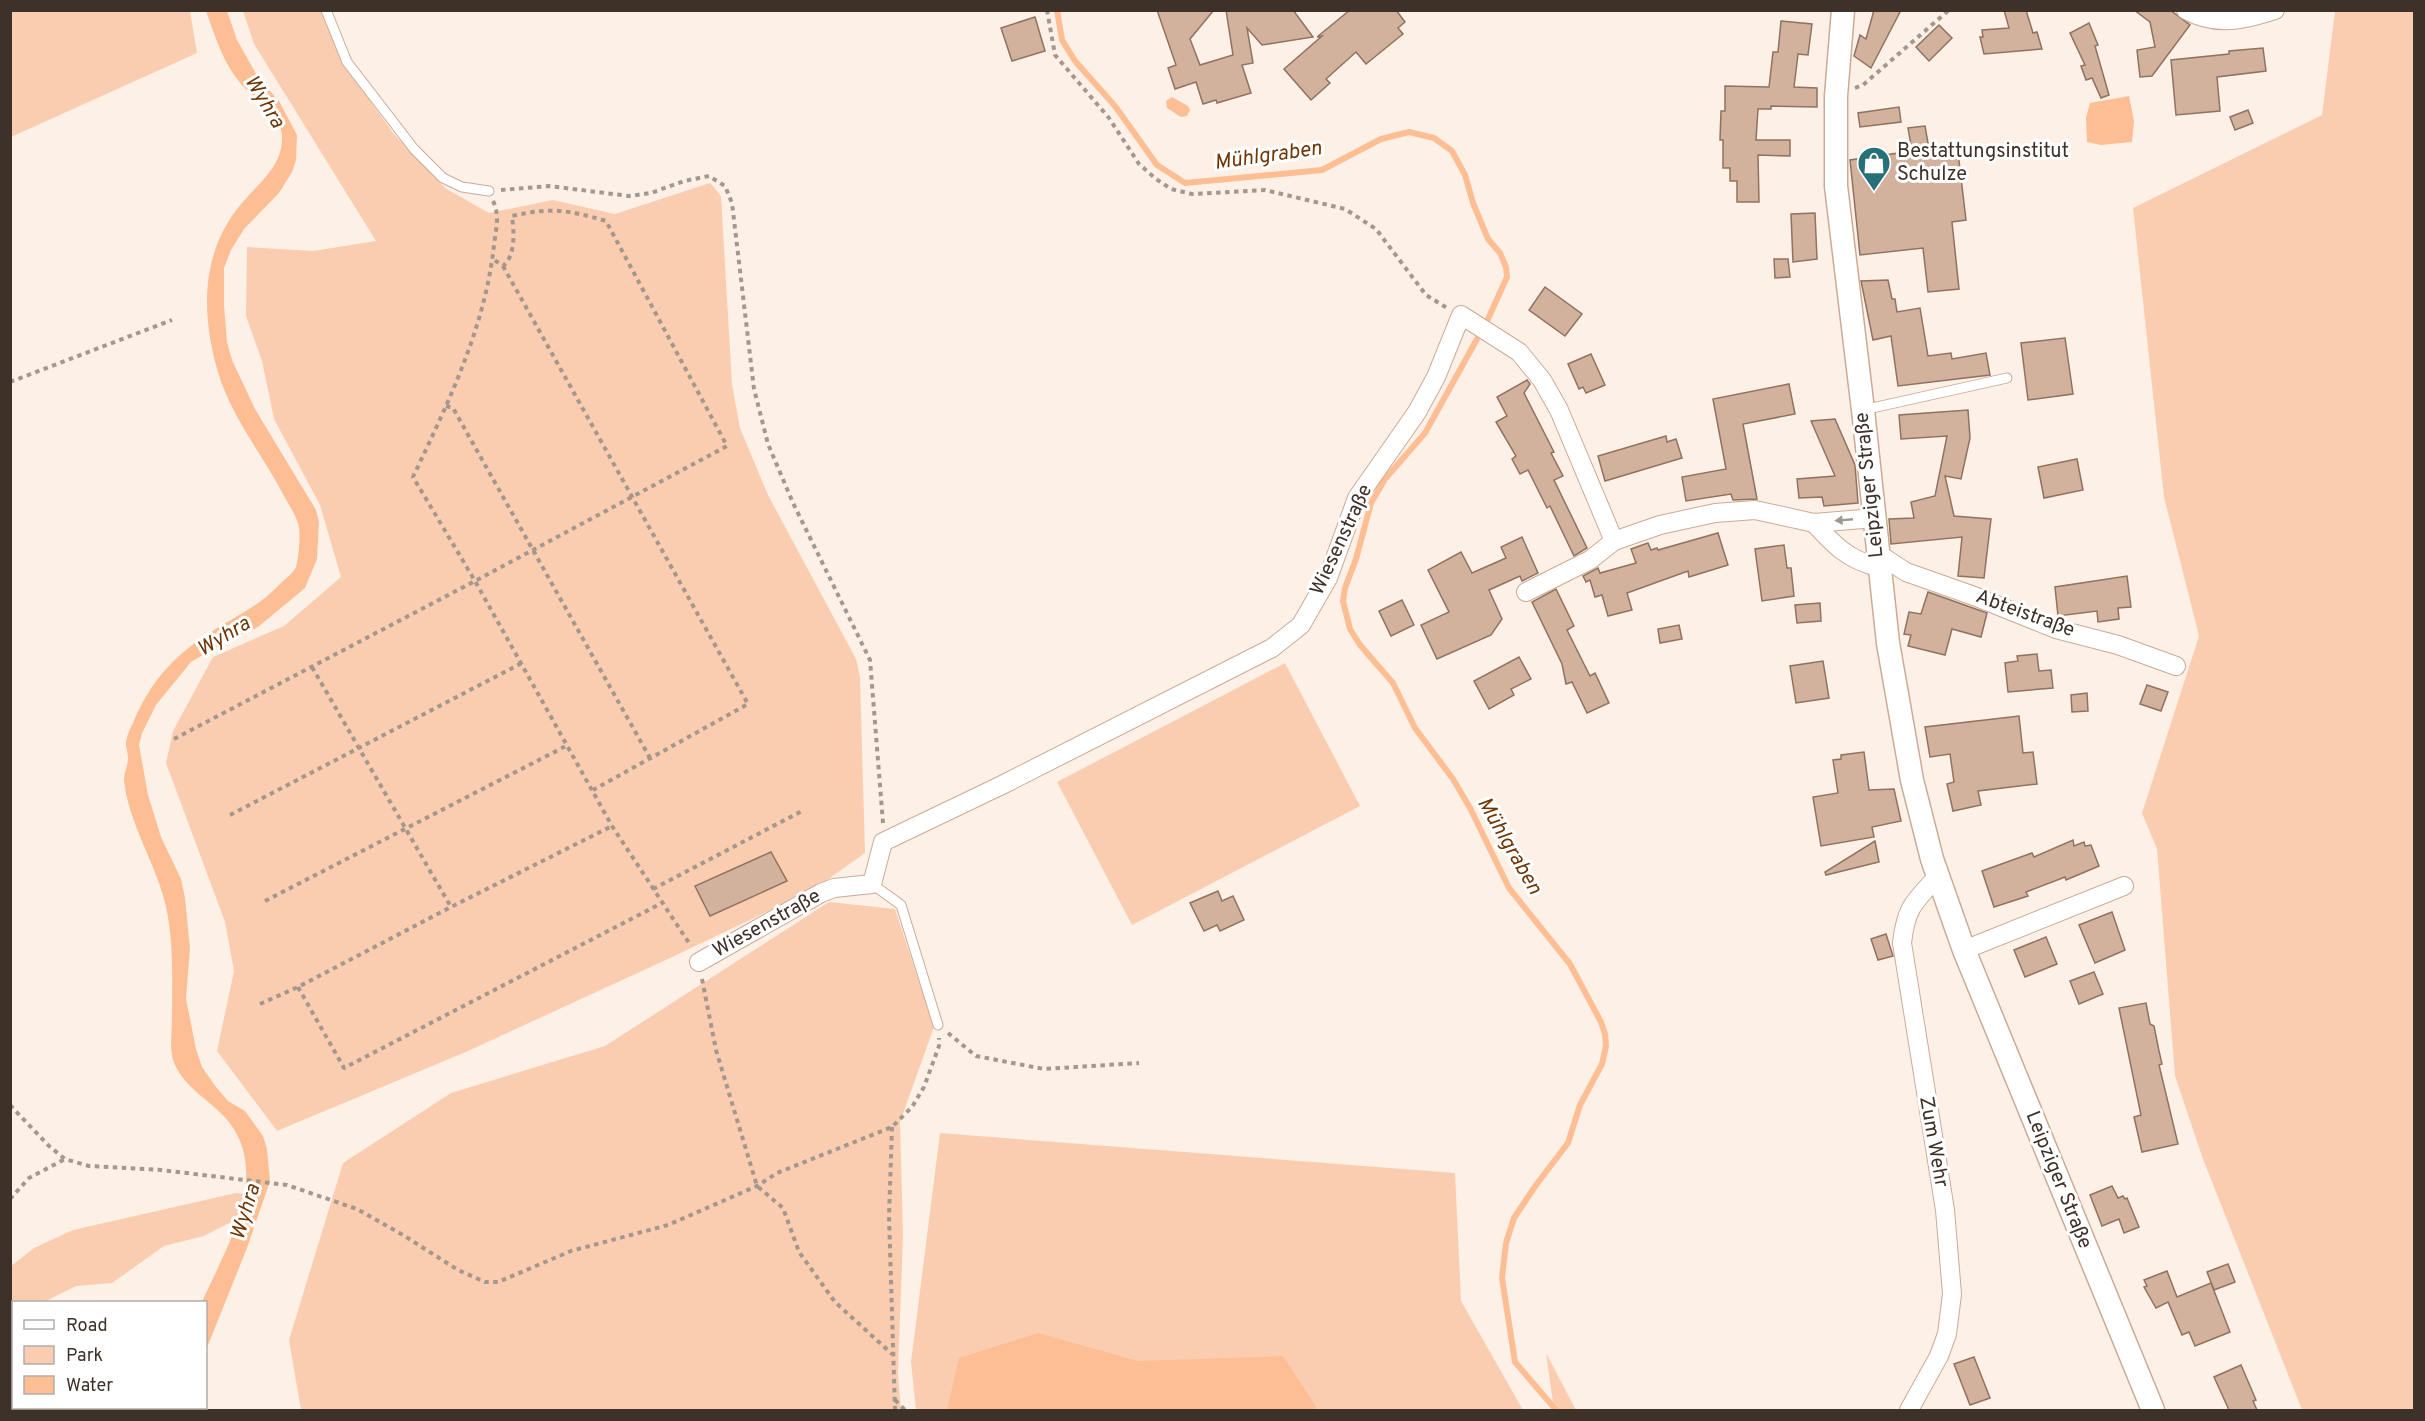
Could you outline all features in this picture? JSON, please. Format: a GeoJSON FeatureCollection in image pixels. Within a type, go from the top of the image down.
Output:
{"type":"FeatureCollection","features":[{"type":"Feature","properties":{"kind":"street","name":"Leipziger Straße"},"geometry":{"type":"LineString","coordinates":[[1843,10],[1834,139],[1836,186],[1875,518],[1872,561],[1921,819],[1964,950],[2153,1410]]}},
{"type":"Feature","properties":{"kind":"street"},"geometry":{"type":"LineString","coordinates":[[2186,10],[2195,15],[2224,22],[2247,19],[2275,10]]}},
{"type":"Feature","properties":{"kind":"street"},"geometry":{"type":"LineString","coordinates":[[1461,315],[1519,352],[1542,380],[1559,410],[1614,541]]}},
{"type":"Feature","properties":{"kind":"street","name":"Wiesenstraße"},"geometry":{"type":"LineString","coordinates":[[884,842],[1272,648],[1301,625],[1328,578],[1357,498],[1417,412],[1436,377],[1461,315]]}},
{"type":"Feature","properties":{"kind":"street"},"geometry":{"type":"LineString","coordinates":[[1526,592],[1590,560],[1614,541],[1660,525],[1715,513],[1755,510],[1814,523],[1875,518]]}},
{"type":"Feature","properties":{"kind":"street"},"geometry":{"type":"LineString","coordinates":[[1814,523],[1831,542],[1872,561]]}},
{"type":"Feature","properties":{"kind":"street","name":"Abteistraße"},"geometry":{"type":"LineString","coordinates":[[1872,561],[1996,604],[2056,629],[2118,645],[2176,666]]}},
{"type":"Feature","properties":{"kind":"street"},"geometry":{"type":"LineString","coordinates":[[872,884],[884,842]]}},
{"type":"Feature","properties":{"kind":"street","name":"Zum Wehr"},"geometry":{"type":"LineString","coordinates":[[1909,1410],[1939,1356],[1947,1334],[1952,1304],[1945,1210],[1902,943],[1905,920],[1910,906],[1938,876]]}},
{"type":"Feature","properties":{"kind":"street","name":"Wiesenstraße"},"geometry":{"type":"LineString","coordinates":[[699,962],[821,893],[834,888],[872,884]]}},
{"type":"Feature","properties":{"kind":"street"},"geometry":{"type":"LineString","coordinates":[[1964,950],[2124,885]]}},
{"type":"Feature","properties":{"kind":"lane"},"geometry":{"type":"LineString","coordinates":[[326,10],[347,62],[414,150],[443,178],[462,187],[489,191]]}},
{"type":"Feature","properties":{"kind":"lane"},"geometry":{"type":"LineString","coordinates":[[1863,410],[2007,378]]}},
{"type":"Feature","properties":{"kind":"lane"},"geometry":{"type":"LineString","coordinates":[[872,884],[901,905],[938,1025]]}},
{"type":"Feature","properties":{"kind":"path"},"geometry":{"type":"LineString","coordinates":[[1047,10],[1055,55],[1109,118],[1139,164],[1156,179],[1171,189],[1192,194],[1265,190],[1345,209],[1376,229],[1426,296],[1461,315]]}},
{"type":"Feature","properties":{"kind":"path"},"geometry":{"type":"LineString","coordinates":[[1836,96],[1863,85],[1949,10]]}},
{"type":"Feature","properties":{"kind":"path"},"geometry":{"type":"LineString","coordinates":[[884,842],[870,660],[793,503],[768,444],[754,388],[734,214],[725,186],[709,176],[684,181],[651,193],[629,196],[549,186],[489,191],[498,211],[493,259],[473,339],[413,477],[522,663],[612,826],[699,962],[716,1050],[757,1186],[783,1208],[799,1252],[835,1302],[892,1354]]}},
{"type":"Feature","properties":{"kind":"path"},"geometry":{"type":"LineString","coordinates":[[174,739],[727,446],[606,221],[568,210],[540,210],[512,216],[514,237],[509,261],[503,266]]}},
{"type":"Feature","properties":{"kind":"path"},"geometry":{"type":"LineString","coordinates":[[493,259],[503,266],[748,704],[593,790]]}},
{"type":"Feature","properties":{"kind":"path"},"geometry":{"type":"LineString","coordinates":[[10,382],[172,320]]}},
{"type":"Feature","properties":{"kind":"path"},"geometry":{"type":"LineString","coordinates":[[446,405],[453,408],[650,758]]}},
{"type":"Feature","properties":{"kind":"path"},"geometry":{"type":"LineString","coordinates":[[230,815],[361,749],[522,663]]}},
{"type":"Feature","properties":{"kind":"path"},"geometry":{"type":"LineString","coordinates":[[312,667],[451,907]]}},
{"type":"Feature","properties":{"kind":"path"},"geometry":{"type":"LineString","coordinates":[[265,901],[568,745]]}},
{"type":"Feature","properties":{"kind":"path"},"geometry":{"type":"LineString","coordinates":[[653,889],[802,811]]}},
{"type":"Feature","properties":{"kind":"path"},"geometry":{"type":"LineString","coordinates":[[260,1004],[298,987],[612,826]]}},
{"type":"Feature","properties":{"kind":"path"},"geometry":{"type":"LineString","coordinates":[[298,987],[344,1068],[662,903]]}},
{"type":"Feature","properties":{"kind":"path"},"geometry":{"type":"LineString","coordinates":[[938,1025],[976,1056],[1044,1069],[1139,1063]]}},
{"type":"Feature","properties":{"kind":"path"},"geometry":{"type":"LineString","coordinates":[[10,1105],[49,1146],[65,1159],[89,1166],[161,1170],[287,1185],[357,1209],[404,1235],[458,1270],[485,1282],[498,1282],[571,1251],[668,1225],[757,1186],[777,1173],[892,1128],[912,1107],[924,1087],[939,1046],[938,1025]]}},
{"type":"Feature","properties":{"kind":"path"},"geometry":{"type":"LineString","coordinates":[[892,1128],[889,1216],[895,1410]]}},
{"type":"Feature","properties":{"kind":"path"},"geometry":{"type":"LineString","coordinates":[[10,1199],[29,1178],[65,1159]]}},
{"type":"Feature","properties":{"kind":"path"},"geometry":{"type":"LineString","coordinates":[[894,1399],[905,1410]]}},
{"type":"Feature","properties":{"kind":"green space"},"geometry":{"type":"Polygon","coordinates":[[[10,11],[190,11],[197,53],[11,137],[10,11]]]}},
{"type":"Feature","properties":{"kind":"green space"},"geometry":{"type":"Polygon","coordinates":[[[243,11],[321,11],[347,68],[393,133],[445,188],[489,213],[553,200],[615,214],[710,183],[721,196],[732,384],[740,428],[768,495],[856,659],[860,677],[865,853],[813,890],[668,959],[468,1051],[277,1131],[217,1051],[234,971],[225,922],[166,763],[173,731],[213,657],[284,626],[341,577],[320,505],[274,419],[262,361],[246,316],[247,247],[313,251],[376,241],[254,44],[243,11]]]}},
{"type":"Feature","properties":{"kind":"green space"},"geometry":{"type":"Polygon","coordinates":[[[2335,11],[2414,11],[2414,1410],[2302,1410],[2203,1159],[2175,1076],[2157,849],[2142,813],[2199,636],[2164,497],[2133,208],[2322,115],[2335,11]]]}},
{"type":"Feature","properties":{"kind":"green space"},"geometry":{"type":"Polygon","coordinates":[[[1285,663],[1360,806],[1132,925],[1057,782],[1285,663]]]}},
{"type":"Feature","properties":{"kind":"green space"},"geometry":{"type":"Polygon","coordinates":[[[829,902],[895,909],[934,1027],[900,1122],[903,1235],[898,1373],[901,1410],[301,1410],[289,1340],[343,1163],[451,1093],[605,1046],[829,902]]]}},
{"type":"Feature","properties":{"kind":"green space"},"geometry":{"type":"Polygon","coordinates":[[[940,1133],[1455,1173],[1461,1301],[1523,1410],[916,1410],[911,1362],[940,1133]]]}},
{"type":"Feature","properties":{"kind":"green space"},"geometry":{"type":"Polygon","coordinates":[[[236,1193],[245,1194],[239,1218],[204,1236],[164,1246],[112,1283],[76,1286],[46,1301],[12,1301],[12,1409],[28,1410],[11,1410],[11,1266],[34,1248],[73,1230],[236,1193]]]}},
{"type":"Feature","properties":{"kind":"green space"},"geometry":{"type":"Polygon","coordinates":[[[1546,1353],[1576,1410],[1554,1410],[1546,1353]]]}},
{"type":"Feature","properties":{"kind":"water","name":"Wyhra"},"geometry":{"type":"Polygon","coordinates":[[[206,11],[227,11],[237,40],[259,79],[279,101],[297,135],[296,160],[292,172],[279,193],[244,229],[231,250],[224,268],[224,305],[227,342],[232,360],[255,409],[316,510],[319,522],[317,559],[305,588],[258,627],[225,642],[191,662],[156,705],[142,733],[139,745],[148,795],[161,837],[181,879],[185,898],[190,948],[186,999],[196,1049],[202,1067],[216,1087],[228,1101],[245,1111],[263,1136],[267,1149],[270,1181],[247,1248],[207,1348],[207,1301],[202,1301],[232,1236],[240,1212],[245,1189],[246,1166],[241,1143],[229,1122],[185,1081],[172,1058],[172,962],[169,921],[162,891],[131,812],[124,780],[128,758],[126,741],[129,730],[146,696],[163,672],[195,643],[268,595],[296,567],[299,551],[299,527],[294,513],[231,405],[212,350],[207,306],[208,284],[211,263],[218,242],[228,222],[275,164],[282,146],[282,135],[277,120],[241,84],[220,49],[206,11]]]}},
{"type":"Feature","properties":{"kind":"water"},"geometry":{"type":"Polygon","coordinates":[[[2129,96],[2134,121],[2132,142],[2101,145],[2087,142],[2086,118],[2090,103],[2129,96]]]}},
{"type":"Feature","properties":{"kind":"water"},"geometry":{"type":"Polygon","coordinates":[[[1172,97],[1188,106],[1190,110],[1187,116],[1181,117],[1167,108],[1166,101],[1172,97]]]}},
{"type":"Feature","properties":{"kind":"water"},"geometry":{"type":"Polygon","coordinates":[[[1038,1333],[1138,1361],[1283,1356],[1316,1410],[947,1410],[959,1358],[1038,1333]]]}},
{"type":"Feature","properties":{"kind":"building"},"geometry":{"type":"Polygon","coordinates":[[[1157,10],[1214,10],[1190,39],[1200,65],[1233,55],[1226,10],[1293,10],[1313,37],[1262,45],[1247,28],[1253,63],[1242,65],[1251,93],[1217,103],[1216,100],[1203,104],[1196,82],[1175,89],[1168,68],[1176,65],[1157,10]]]}},
{"type":"Feature","properties":{"kind":"building"},"geometry":{"type":"Polygon","coordinates":[[[1350,10],[1396,10],[1405,22],[1398,28],[1403,34],[1366,64],[1356,52],[1326,79],[1330,83],[1311,100],[1284,69],[1322,36],[1317,37],[1350,10]]]}},
{"type":"Feature","properties":{"kind":"building"},"geometry":{"type":"Polygon","coordinates":[[[1874,10],[1901,10],[1871,68],[1854,56],[1860,35],[1866,39],[1874,10]]]}},
{"type":"Feature","properties":{"kind":"building"},"geometry":{"type":"Polygon","coordinates":[[[2004,10],[2026,10],[2033,33],[2037,32],[2042,49],[1984,54],[1980,37],[1983,37],[1982,30],[2009,28],[2004,10]]]}},
{"type":"Feature","properties":{"kind":"building"},"geometry":{"type":"Polygon","coordinates":[[[2134,10],[2170,10],[2190,25],[2152,76],[2140,77],[2137,50],[2155,47],[2150,22],[2134,10]]]}},
{"type":"Feature","properties":{"kind":"building"},"geometry":{"type":"Polygon","coordinates":[[[1035,17],[1045,51],[1012,61],[1001,28],[1035,17]]]}},
{"type":"Feature","properties":{"kind":"building"},"geometry":{"type":"Polygon","coordinates":[[[1781,21],[1812,24],[1808,55],[1798,54],[1794,87],[1817,88],[1817,107],[1771,106],[1771,109],[1758,109],[1756,140],[1790,140],[1790,156],[1758,155],[1759,202],[1737,202],[1737,181],[1730,181],[1730,168],[1723,168],[1723,140],[1720,140],[1721,111],[1725,111],[1725,86],[1769,87],[1773,52],[1778,52],[1781,21]]]}},
{"type":"Feature","properties":{"kind":"building"},"geometry":{"type":"Polygon","coordinates":[[[2089,23],[2098,45],[2095,46],[2109,95],[2101,98],[2092,78],[2086,80],[2081,66],[2085,65],[2070,33],[2089,23]]]}},
{"type":"Feature","properties":{"kind":"building"},"geometry":{"type":"Polygon","coordinates":[[[1939,25],[1952,38],[1929,61],[1916,47],[1939,25]]]}},
{"type":"Feature","properties":{"kind":"building"},"geometry":{"type":"Polygon","coordinates":[[[2263,48],[2266,71],[2217,77],[2220,111],[2176,115],[2171,60],[2263,48]]]}},
{"type":"Feature","properties":{"kind":"building"},"geometry":{"type":"Polygon","coordinates":[[[1899,107],[1901,122],[1860,127],[1858,113],[1899,107]]]}},
{"type":"Feature","properties":{"kind":"building"},"geometry":{"type":"Polygon","coordinates":[[[2248,110],[2253,123],[2235,130],[2230,117],[2248,110]]]}},
{"type":"Feature","properties":{"kind":"building"},"geometry":{"type":"Polygon","coordinates":[[[1925,126],[1929,149],[1957,144],[1966,220],[1952,222],[1959,289],[1928,292],[1923,248],[1860,255],[1850,160],[1912,151],[1908,128],[1925,126]]]}},
{"type":"Feature","properties":{"kind":"building"},"geometry":{"type":"Polygon","coordinates":[[[1815,213],[1817,259],[1793,262],[1791,214],[1815,213]]]}},
{"type":"Feature","properties":{"kind":"building"},"geometry":{"type":"Polygon","coordinates":[[[1774,259],[1788,259],[1790,277],[1775,278],[1774,259]]]}},
{"type":"Feature","properties":{"kind":"building"},"geometry":{"type":"Polygon","coordinates":[[[1888,280],[1897,312],[1920,308],[1928,356],[1951,353],[1952,359],[1986,353],[1990,375],[1898,386],[1891,336],[1873,340],[1861,281],[1888,280]]]}},
{"type":"Feature","properties":{"kind":"building"},"geometry":{"type":"Polygon","coordinates":[[[1545,287],[1582,314],[1565,336],[1529,310],[1545,287]]]}},
{"type":"Feature","properties":{"kind":"building"},"geometry":{"type":"Polygon","coordinates":[[[2065,338],[2073,394],[2028,400],[2021,343],[2065,338]]]}},
{"type":"Feature","properties":{"kind":"building"},"geometry":{"type":"Polygon","coordinates":[[[1591,354],[1605,385],[1586,393],[1583,387],[1579,389],[1568,364],[1591,354]]]}},
{"type":"Feature","properties":{"kind":"building"},"geometry":{"type":"Polygon","coordinates":[[[1527,380],[1530,384],[1524,393],[1554,452],[1551,453],[1563,476],[1554,480],[1587,548],[1574,556],[1550,506],[1547,508],[1528,470],[1520,474],[1512,459],[1516,456],[1496,422],[1507,416],[1497,397],[1527,380]]]}},
{"type":"Feature","properties":{"kind":"building"},"geometry":{"type":"Polygon","coordinates":[[[1789,384],[1795,414],[1743,424],[1757,499],[1733,500],[1731,494],[1686,501],[1682,477],[1726,469],[1713,399],[1789,384]]]}},
{"type":"Feature","properties":{"kind":"building"},"geometry":{"type":"Polygon","coordinates":[[[1968,410],[1970,438],[1961,479],[1945,476],[1954,516],[1991,519],[1984,578],[1958,576],[1962,537],[1891,544],[1889,519],[1914,518],[1911,502],[1935,496],[1947,436],[1901,439],[1899,415],[1968,410]]]}},
{"type":"Feature","properties":{"kind":"building"},"geometry":{"type":"Polygon","coordinates":[[[1835,419],[1855,465],[1858,503],[1824,506],[1822,497],[1799,498],[1797,479],[1835,476],[1811,421],[1835,419]]]}},
{"type":"Feature","properties":{"kind":"building"},"geometry":{"type":"Polygon","coordinates":[[[1666,436],[1667,442],[1676,439],[1682,458],[1605,481],[1598,456],[1666,436]]]}},
{"type":"Feature","properties":{"kind":"building"},"geometry":{"type":"Polygon","coordinates":[[[2077,459],[2083,490],[2044,498],[2038,467],[2077,459]]]}},
{"type":"Feature","properties":{"kind":"building"},"geometry":{"type":"Polygon","coordinates":[[[1718,533],[1728,565],[1689,577],[1688,571],[1627,593],[1632,610],[1608,616],[1602,595],[1595,597],[1590,580],[1586,582],[1583,576],[1598,568],[1600,573],[1636,563],[1631,549],[1648,543],[1651,550],[1657,548],[1658,550],[1718,533]]]}},
{"type":"Feature","properties":{"kind":"building"},"geometry":{"type":"Polygon","coordinates":[[[1522,537],[1538,573],[1522,581],[1520,576],[1489,590],[1502,619],[1491,635],[1437,659],[1421,625],[1449,612],[1428,570],[1461,552],[1472,573],[1506,558],[1501,547],[1522,537]]]}},
{"type":"Feature","properties":{"kind":"building"},"geometry":{"type":"Polygon","coordinates":[[[1784,545],[1787,568],[1791,568],[1794,596],[1762,601],[1755,549],[1784,545]]]}},
{"type":"Feature","properties":{"kind":"building"},"geometry":{"type":"Polygon","coordinates":[[[2127,576],[2131,607],[2118,608],[2119,619],[2098,622],[2097,611],[2058,616],[2055,587],[2127,576]]]}},
{"type":"Feature","properties":{"kind":"building"},"geometry":{"type":"Polygon","coordinates":[[[1556,589],[1574,626],[1567,630],[1590,676],[1595,673],[1609,703],[1587,713],[1572,682],[1566,684],[1562,664],[1532,602],[1556,589]]]}},
{"type":"Feature","properties":{"kind":"building"},"geometry":{"type":"Polygon","coordinates":[[[1928,592],[1987,613],[1981,637],[1952,629],[1945,655],[1908,646],[1911,635],[1904,634],[1909,612],[1921,614],[1928,592]]]}},
{"type":"Feature","properties":{"kind":"building"},"geometry":{"type":"Polygon","coordinates":[[[1402,600],[1414,625],[1391,636],[1379,611],[1402,600]]]}},
{"type":"Feature","properties":{"kind":"building"},"geometry":{"type":"Polygon","coordinates":[[[1820,603],[1821,621],[1797,623],[1795,605],[1820,603]]]}},
{"type":"Feature","properties":{"kind":"building"},"geometry":{"type":"Polygon","coordinates":[[[1679,625],[1682,639],[1660,643],[1658,629],[1679,625]]]}},
{"type":"Feature","properties":{"kind":"building"},"geometry":{"type":"Polygon","coordinates":[[[2037,654],[2039,671],[2051,670],[2053,688],[2008,692],[2005,663],[2018,661],[2017,656],[2037,654]]]}},
{"type":"Feature","properties":{"kind":"building"},"geometry":{"type":"Polygon","coordinates":[[[1519,657],[1531,679],[1511,689],[1514,695],[1489,709],[1474,681],[1519,657]]]}},
{"type":"Feature","properties":{"kind":"building"},"geometry":{"type":"Polygon","coordinates":[[[1823,661],[1829,698],[1796,703],[1790,666],[1823,661]]]}},
{"type":"Feature","properties":{"kind":"building"},"geometry":{"type":"Polygon","coordinates":[[[2147,685],[2168,692],[2161,711],[2140,704],[2147,685]]]}},
{"type":"Feature","properties":{"kind":"building"},"geometry":{"type":"Polygon","coordinates":[[[2087,693],[2088,711],[2072,712],[2071,695],[2087,693]]]}},
{"type":"Feature","properties":{"kind":"building"},"geometry":{"type":"Polygon","coordinates":[[[2019,716],[2023,753],[2033,752],[2037,784],[1978,791],[1981,805],[1953,811],[1947,784],[1954,782],[1950,754],[1930,757],[1925,727],[2019,716]]]}},
{"type":"Feature","properties":{"kind":"building"},"geometry":{"type":"Polygon","coordinates":[[[1864,752],[1869,790],[1894,789],[1901,821],[1872,827],[1874,837],[1821,846],[1813,797],[1838,793],[1833,760],[1841,759],[1841,755],[1864,752]]]}},
{"type":"Feature","properties":{"kind":"building"},"geometry":{"type":"Polygon","coordinates":[[[2073,840],[2074,846],[2084,842],[2085,846],[2091,845],[2099,866],[2066,880],[2065,877],[2026,892],[2028,896],[1994,907],[1982,871],[2032,853],[2034,857],[2073,840]]]}},
{"type":"Feature","properties":{"kind":"building"},"geometry":{"type":"Polygon","coordinates":[[[1875,841],[1879,862],[1826,875],[1825,872],[1875,841]]]}},
{"type":"Feature","properties":{"kind":"building"},"geometry":{"type":"Polygon","coordinates":[[[771,852],[787,881],[710,916],[695,886],[771,852]]]}},
{"type":"Feature","properties":{"kind":"building"},"geometry":{"type":"Polygon","coordinates":[[[1218,891],[1222,901],[1233,896],[1244,920],[1220,931],[1217,925],[1204,931],[1190,903],[1218,891]]]}},
{"type":"Feature","properties":{"kind":"building"},"geometry":{"type":"Polygon","coordinates":[[[2112,912],[2125,950],[2095,963],[2079,925],[2112,912]]]}},
{"type":"Feature","properties":{"kind":"building"},"geometry":{"type":"Polygon","coordinates":[[[1886,934],[1893,956],[1878,960],[1871,939],[1886,934]]]}},
{"type":"Feature","properties":{"kind":"building"},"geometry":{"type":"Polygon","coordinates":[[[2046,937],[2057,964],[2025,977],[2014,950],[2046,937]]]}},
{"type":"Feature","properties":{"kind":"building"},"geometry":{"type":"Polygon","coordinates":[[[2094,972],[2103,994],[2079,1004],[2070,981],[2094,972]]]}},
{"type":"Feature","properties":{"kind":"building"},"geometry":{"type":"Polygon","coordinates":[[[2146,1003],[2150,1024],[2154,1026],[2162,1064],[2159,1065],[2178,1144],[2142,1152],[2134,1117],[2141,1115],[2119,1008],[2146,1003]]]}},
{"type":"Feature","properties":{"kind":"building"},"geometry":{"type":"Polygon","coordinates":[[[2112,1186],[2118,1198],[2123,1196],[2127,1198],[2139,1227],[2124,1233],[2119,1219],[2102,1226],[2090,1195],[2112,1186]]]}},
{"type":"Feature","properties":{"kind":"building"},"geometry":{"type":"Polygon","coordinates":[[[2228,1264],[2235,1282],[2214,1290],[2207,1272],[2228,1264]]]}},
{"type":"Feature","properties":{"kind":"building"},"geometry":{"type":"Polygon","coordinates":[[[2167,1271],[2177,1297],[2211,1283],[2230,1332],[2195,1346],[2189,1332],[2182,1335],[2168,1302],[2156,1308],[2144,1287],[2147,1286],[2144,1280],[2167,1271]]]}},
{"type":"Feature","properties":{"kind":"building"},"geometry":{"type":"Polygon","coordinates":[[[1974,1357],[1990,1398],[1970,1405],[1954,1364],[1974,1357]]]}},
{"type":"Feature","properties":{"kind":"building"},"geometry":{"type":"Polygon","coordinates":[[[2241,1365],[2256,1400],[2253,1401],[2257,1410],[2229,1410],[2214,1377],[2241,1365]]]}},
{"type":"Feature","properties":{"kind":"waterway","name":"Mühlgraben"},"geometry":{"type":"LineString","coordinates":[[1057,10],[1062,40],[1075,61],[1115,106],[1157,165],[1185,183],[1322,170],[1381,139],[1409,132],[1434,138],[1452,151],[1465,175],[1473,203],[1488,239],[1500,253],[1506,267],[1507,277],[1488,319]]}},
{"type":"Feature","properties":{"kind":"waterway","name":"Mühlgraben"},"geometry":{"type":"LineString","coordinates":[[1477,339],[1425,433],[1385,479],[1371,503],[1343,601],[1350,629],[1360,645],[1393,683],[1415,728],[1453,779],[1470,808],[1509,888],[1570,964],[1605,1034],[1606,1046],[1602,1064],[1580,1105],[1568,1143],[1514,1218],[1506,1243],[1502,1278],[1515,1362],[1556,1410]]}},
{"type":"Feature","properties":{"kind":"place","name":"Bestattungsinstitut Schulze"},"geometry":{"type":"Point","coordinates":[1874,192]}}]}
